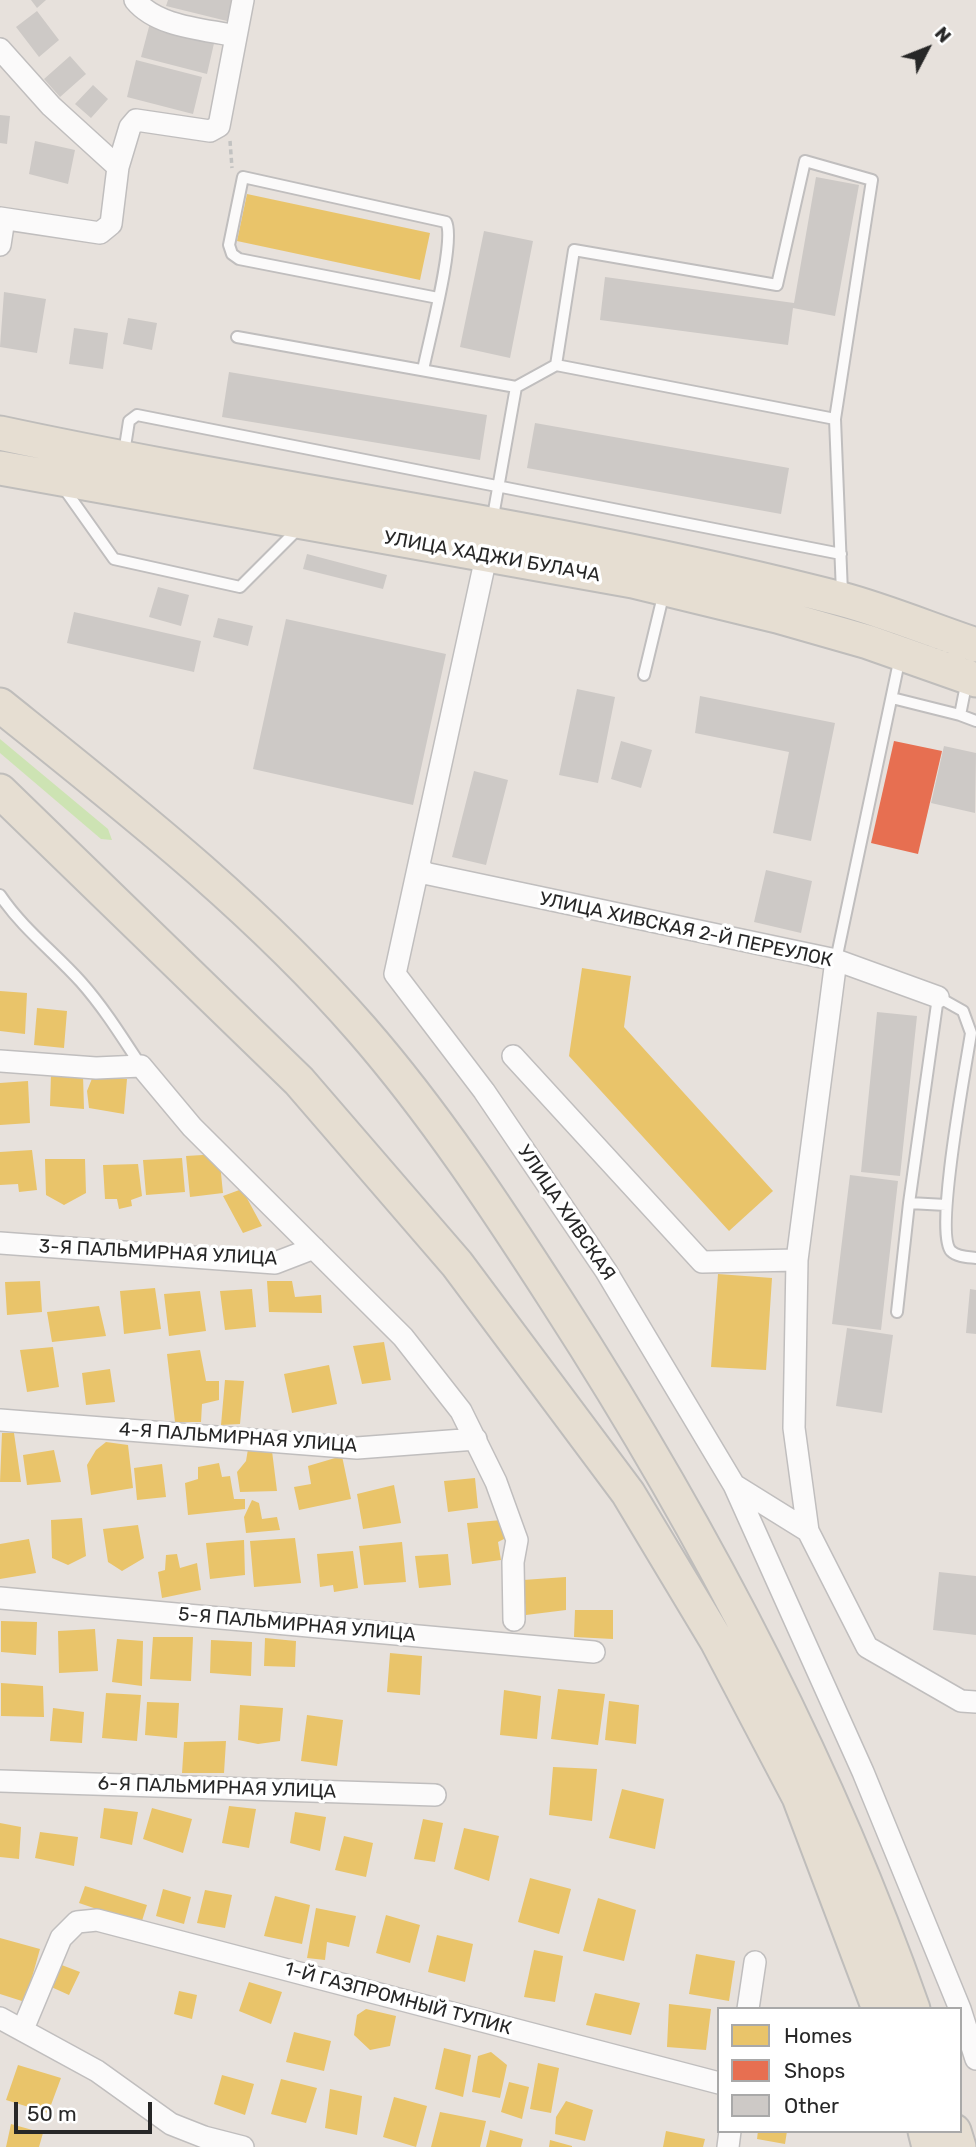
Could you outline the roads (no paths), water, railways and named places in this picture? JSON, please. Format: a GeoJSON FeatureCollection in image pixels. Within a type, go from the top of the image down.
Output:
{"type":"FeatureCollection","features":[{"type":"Feature","properties":{"kind":"main road","name":"УЛИЦА ХАДЖИ БУЛАЧА"},"geometry":{"type":"LineString","coordinates":[[0,433],[123,458],[489,541],[777,616],[972,678]]}},
{"type":"Feature","properties":{"kind":"main road","name":"УЛИЦА ХАДЖИ БУЛАЧА"},"geometry":{"type":"LineString","coordinates":[[0,468],[305,523],[489,541],[622,550],[842,600],[976,645]]}},
{"type":"Feature","properties":{"kind":"main road"},"geometry":{"type":"LineString","coordinates":[[0,705],[176,848],[279,941],[363,1031],[475,1174],[614,1392],[746,1621],[819,1772],[887,1935],[912,2007]]}},
{"type":"Feature","properties":{"kind":"main road"},"geometry":{"type":"LineString","coordinates":[[0,791],[299,1081],[457,1264],[628,1493],[717,1641],[799,1797],[878,2007]]}},
{"type":"Feature","properties":{"kind":"street"},"geometry":{"type":"LineString","coordinates":[[135,0],[143,10],[168,21],[236,36]]}},
{"type":"Feature","properties":{"kind":"street"},"geometry":{"type":"LineString","coordinates":[[0,245],[2,219],[100,233],[111,224],[118,167],[130,127],[136,120],[210,131],[219,126],[243,0]]}},
{"type":"Feature","properties":{"kind":"street"},"geometry":{"type":"LineString","coordinates":[[0,49],[51,106],[118,167]]}},
{"type":"Feature","properties":{"kind":"street","name":"УЛИЦА ХИВСКАЯ"},"geometry":{"type":"LineString","coordinates":[[489,541],[424,870],[395,974],[484,1091],[606,1271],[734,1485],[808,1531]]}},
{"type":"Feature","properties":{"kind":"street","name":"УЛИЦА ХИВСКАЯ 2-Й ПЕРЕУЛОК"},"geometry":{"type":"LineString","coordinates":[[424,870],[836,960],[939,997]]}},
{"type":"Feature","properties":{"kind":"street"},"geometry":{"type":"LineString","coordinates":[[836,960],[797,1261],[794,1428],[808,1531],[867,1647],[961,1701],[976,1702]]}},
{"type":"Feature","properties":{"kind":"street"},"geometry":{"type":"LineString","coordinates":[[513,1056],[702,1262],[797,1261]]}},
{"type":"Feature","properties":{"kind":"street"},"geometry":{"type":"LineString","coordinates":[[0,1061],[96,1068],[141,1066],[192,1127],[403,1337],[461,1411],[496,1482],[517,1540],[513,1562],[514,1620]]}},
{"type":"Feature","properties":{"kind":"street","name":"3-Я ПАЛЬМИРНАЯ УЛИЦА"},"geometry":{"type":"LineString","coordinates":[[0,1243],[275,1263],[314,1248]]}},
{"type":"Feature","properties":{"kind":"street","name":"4-Я ПАЛЬМИРНАЯ УЛИЦА"},"geometry":{"type":"LineString","coordinates":[[0,1420],[357,1448],[476,1439]]}},
{"type":"Feature","properties":{"kind":"street"},"geometry":{"type":"LineString","coordinates":[[734,1485],[863,1772],[959,2007]]}},
{"type":"Feature","properties":{"kind":"street","name":"5-Я ПАЛЬМИРНАЯ УЛИЦА"},"geometry":{"type":"LineString","coordinates":[[0,1598],[594,1652]]}},
{"type":"Feature","properties":{"kind":"street","name":"6-Я ПАЛЬМИРНАЯ УЛИЦА"},"geometry":{"type":"LineString","coordinates":[[0,1781],[435,1795]]}},
{"type":"Feature","properties":{"kind":"street","name":"1-Й ГАЗПРОМНЫЙ ТУПИК"},"geometry":{"type":"LineString","coordinates":[[23,2029],[61,1938],[77,1923],[97,1920],[717,2082]]}},
{"type":"Feature","properties":{"kind":"street"},"geometry":{"type":"LineString","coordinates":[[748,2007],[755,1962]]}},
{"type":"Feature","properties":{"kind":"street"},"geometry":{"type":"LineString","coordinates":[[962,2015],[976,2059]]}},
{"type":"Feature","properties":{"kind":"street"},"geometry":{"type":"LineString","coordinates":[[0,2018],[97,2071],[171,2124],[204,2137],[243,2147]]}},
{"type":"Feature","properties":{"kind":"lane"},"geometry":{"type":"LineString","coordinates":[[556,365],[574,250],[777,285],[805,161],[872,180],[835,419],[842,600]]}},
{"type":"Feature","properties":{"kind":"lane"},"geometry":{"type":"LineString","coordinates":[[423,370],[438,298],[451,234],[446,222],[243,177],[229,245],[232,254],[239,259],[438,298]]}},
{"type":"Feature","properties":{"kind":"lane"},"geometry":{"type":"LineString","coordinates":[[237,337],[516,387],[556,365],[835,419]]}},
{"type":"Feature","properties":{"kind":"lane"},"geometry":{"type":"LineString","coordinates":[[489,541],[516,387]]}},
{"type":"Feature","properties":{"kind":"lane"},"geometry":{"type":"LineString","coordinates":[[123,458],[129,421],[137,415],[498,484],[841,554]]}},
{"type":"Feature","properties":{"kind":"lane"},"geometry":{"type":"LineString","coordinates":[[57,478],[114,559],[240,587],[305,523]]}},
{"type":"Feature","properties":{"kind":"lane"},"geometry":{"type":"LineString","coordinates":[[644,676],[665,589]]}},
{"type":"Feature","properties":{"kind":"lane"},"geometry":{"type":"LineString","coordinates":[[836,960],[901,654]]}},
{"type":"Feature","properties":{"kind":"lane"},"geometry":{"type":"LineString","coordinates":[[960,715],[972,678]]}},
{"type":"Feature","properties":{"kind":"lane"},"geometry":{"type":"LineString","coordinates":[[891,698],[976,721]]}},
{"type":"Feature","properties":{"kind":"lane"},"geometry":{"type":"LineString","coordinates":[[0,895],[38,942],[80,981],[109,1017],[141,1066]]}},
{"type":"Feature","properties":{"kind":"lane"},"geometry":{"type":"LineString","coordinates":[[897,1312],[909,1203],[939,997],[963,1012],[971,1033],[946,1205],[949,1250],[956,1255],[976,1258]]}},
{"type":"Feature","properties":{"kind":"lane"},"geometry":{"type":"LineString","coordinates":[[909,1203],[946,1205]]}}]}
